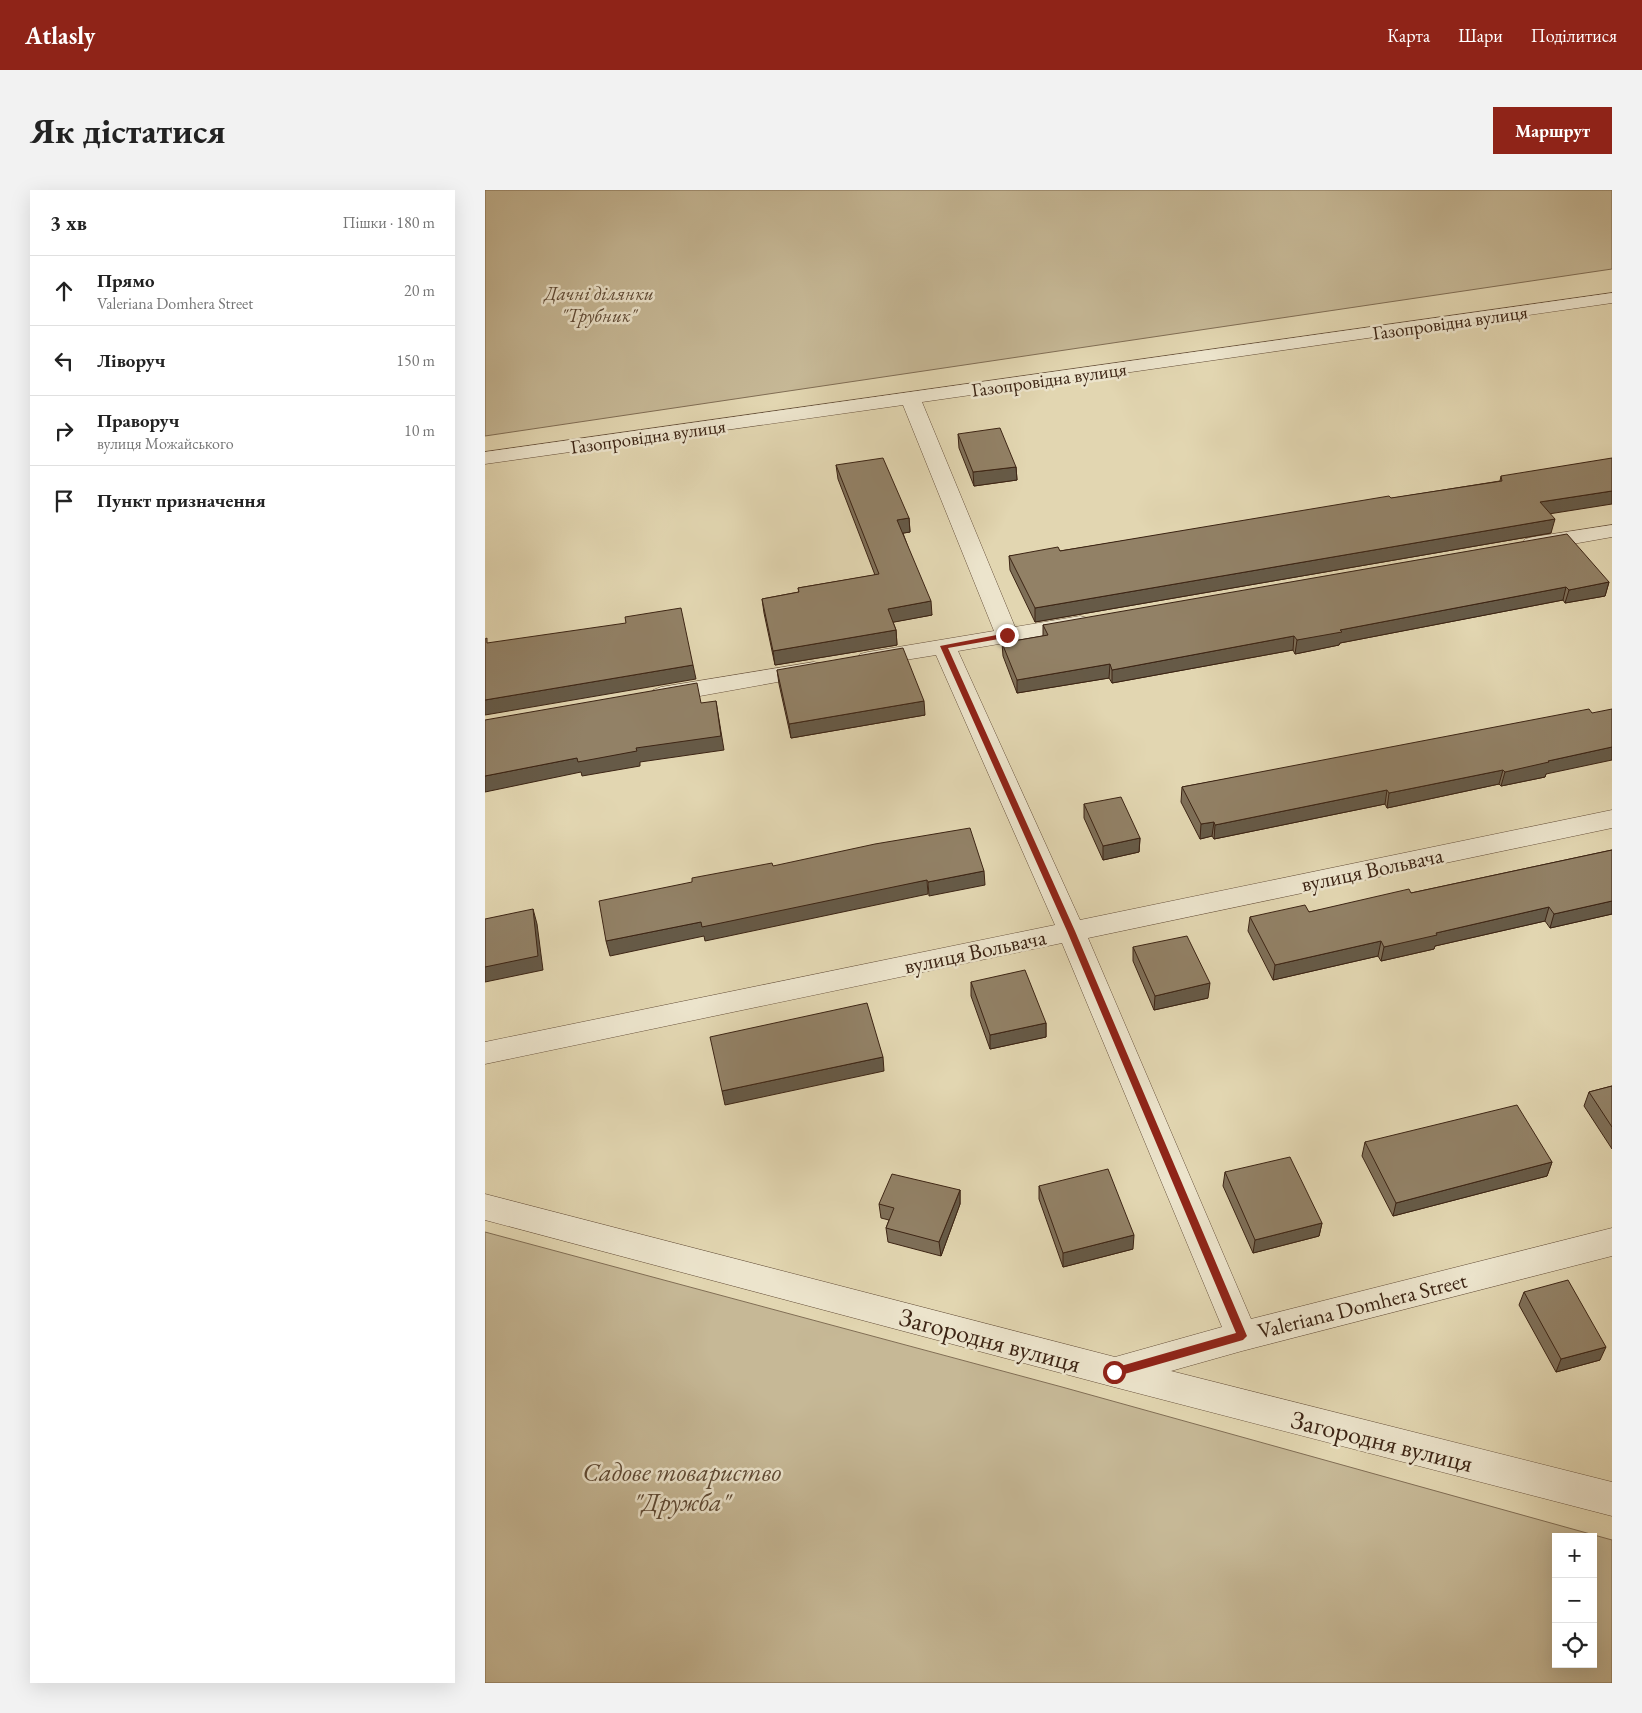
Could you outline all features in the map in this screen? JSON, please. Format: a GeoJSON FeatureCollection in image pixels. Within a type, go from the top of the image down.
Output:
{"type":"FeatureCollection","features":[{"type":"Feature","properties":{"kind":"street","name":"Газопровідна вулиця"},"geometry":{"type":"LineString","coordinates":[[485,458],[1612,298]]}},
{"type":"Feature","properties":{"kind":"street"},"geometry":{"type":"LineString","coordinates":[[911,399],[1007,635]]}},
{"type":"Feature","properties":{"kind":"street"},"geometry":{"type":"LineString","coordinates":[[1515,548],[1612,531]]}},
{"type":"Feature","properties":{"kind":"street"},"geometry":{"type":"LineString","coordinates":[[641,698],[1105,618]]}},
{"type":"Feature","properties":{"kind":"street"},"geometry":{"type":"LineString","coordinates":[[944,646],[1071,931],[1243,1336]]}},
{"type":"Feature","properties":{"kind":"street","name":"вулиця Вольвача"},"geometry":{"type":"LineString","coordinates":[[485,1053],[1612,819]]}},
{"type":"Feature","properties":{"kind":"street","name":"Загородня вулиця"},"geometry":{"type":"LineString","coordinates":[[485,1207],[1114,1372],[1612,1499]]}},
{"type":"Feature","properties":{"kind":"street","name":"Valeriana Domhera Street"},"geometry":{"type":"LineString","coordinates":[[1114,1372],[1243,1336],[1612,1242]]}},
{"type":"Feature","properties":{"kind":"green space","name":"Дачні ділянки \"Трубник\""},"geometry":{"type":"Polygon","coordinates":[[[485,190],[1612,190],[1612,269],[485,436],[485,190]]]}},
{"type":"Feature","properties":{"kind":"green space","name":"Садове товариство \"Дружба\""},"geometry":{"type":"Polygon","coordinates":[[[485,1232],[1062,1387],[1587,1533],[1552,1533],[1552,1668],[1597,1668],[1597,1536],[1612,1540],[1612,1683],[485,1683],[485,1232]]]}},
{"type":"Feature","properties":{"kind":"building"},"geometry":{"type":"Polygon","coordinates":[[[1000,428],[1016,467],[973,472],[958,434],[1000,428]]]}},
{"type":"Feature","properties":{"kind":"building"},"geometry":{"type":"Polygon","coordinates":[[[883,458],[909,518],[897,520],[931,601],[888,609],[896,630],[773,651],[762,599],[799,592],[798,588],[879,574],[836,465],[883,458]]]}},
{"type":"Feature","properties":{"kind":"building"},"geometry":{"type":"Polygon","coordinates":[[[1612,458],[1612,491],[1540,502],[1555,519],[1035,608],[1009,556],[1058,547],[1060,551],[1389,496],[1391,498],[1502,481],[1501,476],[1612,458]]]}},
{"type":"Feature","properties":{"kind":"building"},"geometry":{"type":"Polygon","coordinates":[[[1567,534],[1609,582],[1569,590],[1566,587],[1297,640],[1294,636],[1112,670],[1110,664],[1017,680],[1002,643],[1048,635],[1043,625],[1567,534]]]}},
{"type":"Feature","properties":{"kind":"building"},"geometry":{"type":"Polygon","coordinates":[[[681,608],[693,665],[485,700],[485,639],[487,638],[487,643],[626,623],[625,617],[681,608]]]}},
{"type":"Feature","properties":{"kind":"building"},"geometry":{"type":"Polygon","coordinates":[[[903,648],[924,701],[789,724],[777,670],[903,648]]]}},
{"type":"Feature","properties":{"kind":"building"},"geometry":{"type":"Polygon","coordinates":[[[697,683],[701,703],[716,701],[721,736],[636,748],[637,751],[578,762],[577,758],[485,776],[485,720],[697,683]]]}},
{"type":"Feature","properties":{"kind":"building"},"geometry":{"type":"Polygon","coordinates":[[[1589,709],[1592,713],[1612,709],[1612,747],[1505,772],[1503,770],[1389,793],[1387,790],[1215,825],[1214,822],[1201,824],[1182,787],[1589,709]]]}},
{"type":"Feature","properties":{"kind":"building"},"geometry":{"type":"Polygon","coordinates":[[[1121,797],[1140,838],[1103,846],[1084,804],[1121,797]]]}},
{"type":"Feature","properties":{"kind":"building"},"geometry":{"type":"Polygon","coordinates":[[[970,828],[984,871],[928,882],[927,880],[702,927],[701,922],[606,941],[599,901],[692,882],[692,878],[772,863],[773,866],[875,844],[970,828]]]}},
{"type":"Feature","properties":{"kind":"building"},"geometry":{"type":"Polygon","coordinates":[[[1612,850],[1612,901],[1554,914],[1549,907],[1384,947],[1381,941],[1275,965],[1250,917],[1305,905],[1309,912],[1409,889],[1411,893],[1612,850]]]}},
{"type":"Feature","properties":{"kind":"building"},"geometry":{"type":"Polygon","coordinates":[[[533,909],[538,956],[485,967],[485,919],[533,909]]]}},
{"type":"Feature","properties":{"kind":"building"},"geometry":{"type":"Polygon","coordinates":[[[1187,936],[1210,983],[1155,996],[1133,947],[1187,936]]]}},
{"type":"Feature","properties":{"kind":"building"},"geometry":{"type":"Polygon","coordinates":[[[1025,970],[1046,1023],[990,1035],[971,982],[1025,970]]]}},
{"type":"Feature","properties":{"kind":"building"},"geometry":{"type":"Polygon","coordinates":[[[867,1003],[883,1057],[722,1091],[710,1037],[867,1003]]]}},
{"type":"Feature","properties":{"kind":"building"},"geometry":{"type":"Polygon","coordinates":[[[1612,1086],[1612,1127],[1589,1092],[1612,1086]]]}},
{"type":"Feature","properties":{"kind":"building"},"geometry":{"type":"Polygon","coordinates":[[[1517,1105],[1552,1162],[1396,1203],[1365,1142],[1517,1105]]]}},
{"type":"Feature","properties":{"kind":"building"},"geometry":{"type":"Polygon","coordinates":[[[1290,1157],[1322,1223],[1255,1240],[1225,1172],[1290,1157]]]}},
{"type":"Feature","properties":{"kind":"building"},"geometry":{"type":"Polygon","coordinates":[[[1108,1169],[1134,1235],[1063,1253],[1039,1186],[1108,1169]]]}},
{"type":"Feature","properties":{"kind":"building"},"geometry":{"type":"Polygon","coordinates":[[[892,1174],[960,1190],[939,1242],[886,1228],[894,1208],[879,1204],[892,1174]]]}},
{"type":"Feature","properties":{"kind":"building"},"geometry":{"type":"Polygon","coordinates":[[[1568,1280],[1606,1347],[1561,1359],[1524,1292],[1568,1280]]]}},
{"type":"Feature","properties":{"kind":"route"},"geometry":{"type":"LineString","coordinates":[[1007,635],[944,646],[1071,931],[1243,1336],[1114,1372]]}}]}
